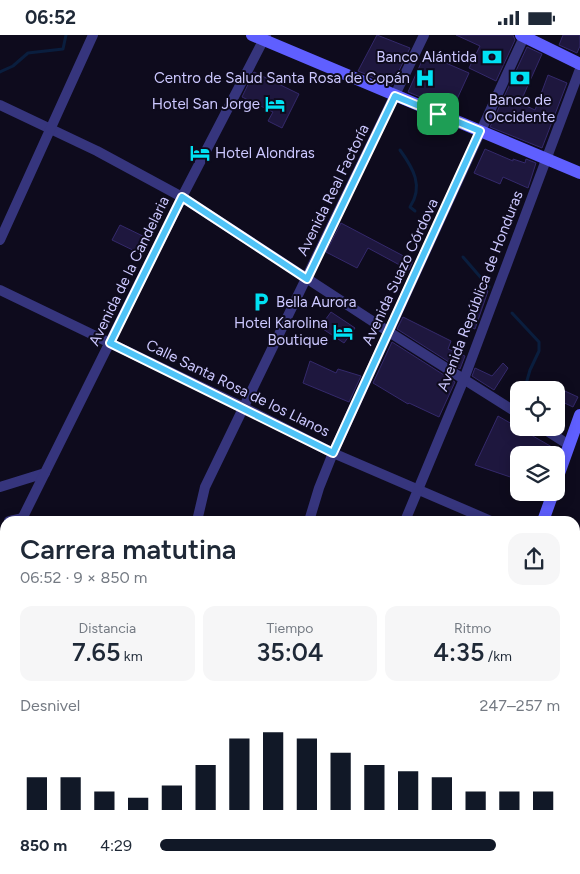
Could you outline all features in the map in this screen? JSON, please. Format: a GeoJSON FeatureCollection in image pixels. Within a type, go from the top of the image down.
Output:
{"type":"FeatureCollection","features":[{"type":"Feature","properties":{"kind":"street"},"geometry":{"type":"LineString","coordinates":[[0,240],[94,35]]}},
{"type":"Feature","properties":{"kind":"street"},"geometry":{"type":"LineString","coordinates":[[252,35],[265,37],[395,96],[580,173]]}},
{"type":"Feature","properties":{"kind":"street","name":"Avenida Real Factoría"},"geometry":{"type":"LineString","coordinates":[[198,516],[206,487],[424,35]]}},
{"type":"Feature","properties":{"kind":"street"},"geometry":{"type":"LineString","coordinates":[[522,36],[580,63]]}},
{"type":"Feature","properties":{"kind":"street","name":"Avenida Suazo Córdova"},"geometry":{"type":"LineString","coordinates":[[311,516],[333,453],[522,36]]}},
{"type":"Feature","properties":{"kind":"street","name":"Avenida de la Candelaria"},"geometry":{"type":"LineString","coordinates":[[23,516],[182,197],[265,37]]}},
{"type":"Feature","properties":{"kind":"street","name":"Avenida República de Honduras"},"geometry":{"type":"LineString","coordinates":[[407,516],[464,379],[580,69]]}},
{"type":"Feature","properties":{"kind":"street"},"geometry":{"type":"LineString","coordinates":[[0,105],[97,151],[182,197],[389,333],[510,408]]}},
{"type":"Feature","properties":{"kind":"street","name":"Calle Santa Rosa de los Llanos"},"geometry":{"type":"LineString","coordinates":[[0,290],[333,453],[417,491],[479,516]]}},
{"type":"Feature","properties":{"kind":"street"},"geometry":{"type":"LineString","coordinates":[[565,466],[574,449],[580,415]]}},
{"type":"Feature","properties":{"kind":"street"},"geometry":{"type":"LineString","coordinates":[[554,436],[574,449]]}},
{"type":"Feature","properties":{"kind":"street"},"geometry":{"type":"LineString","coordinates":[[0,487],[45,473]]}},
{"type":"Feature","properties":{"kind":"street"},"geometry":{"type":"LineString","coordinates":[[545,516],[550,501]]}},
{"type":"Feature","properties":{"kind":"building"},"geometry":{"type":"Polygon","coordinates":[[[377,35],[410,48],[392,85],[358,71],[377,35]]]}},
{"type":"Feature","properties":{"kind":"building","name":"Banco Alántida"},"geometry":{"type":"Polygon","coordinates":[[[456,35],[513,35],[515,40],[496,81],[469,68],[480,46],[456,35]]]}},
{"type":"Feature","properties":{"kind":"building"},"geometry":{"type":"Polygon","coordinates":[[[563,35],[580,35],[580,46],[577,53],[559,45],[563,35]]]}},
{"type":"Feature","properties":{"kind":"building"},"geometry":{"type":"Polygon","coordinates":[[[527,47],[542,54],[520,103],[535,110],[548,75],[567,83],[542,148],[490,127],[527,47]]]}},
{"type":"Feature","properties":{"kind":"building","name":"Centro de Salud Santa Rosa de Copán"},"geometry":{"type":"Polygon","coordinates":[[[425,54],[469,73],[452,110],[408,92],[425,54]]]}},
{"type":"Feature","properties":{"kind":"building","name":"Hotel San Jorge"},"geometry":{"type":"Polygon","coordinates":[[[254,72],[299,94],[282,128],[268,121],[273,112],[242,97],[254,72]]]}},
{"type":"Feature","properties":{"kind":"building"},"geometry":{"type":"Polygon","coordinates":[[[485,149],[513,161],[513,159],[525,163],[526,159],[536,163],[528,188],[503,177],[500,184],[474,173],[485,149]]]}},
{"type":"Feature","properties":{"kind":"building"},"geometry":{"type":"Polygon","coordinates":[[[341,223],[413,261],[409,270],[368,248],[357,268],[326,252],[341,223]]]}},
{"type":"Feature","properties":{"kind":"building"},"geometry":{"type":"Polygon","coordinates":[[[120,225],[149,239],[141,254],[112,240],[120,225]]]}},
{"type":"Feature","properties":{"kind":"building"},"geometry":{"type":"Polygon","coordinates":[[[480,283],[488,291],[475,329],[464,324],[480,283]]]}},
{"type":"Feature","properties":{"kind":"building"},"geometry":{"type":"Polygon","coordinates":[[[331,312],[355,328],[344,343],[320,327],[331,312]]]}},
{"type":"Feature","properties":{"kind":"building"},"geometry":{"type":"Polygon","coordinates":[[[403,317],[451,341],[448,349],[465,356],[460,369],[397,329],[403,317]]]}},
{"type":"Feature","properties":{"kind":"building"},"geometry":{"type":"Polygon","coordinates":[[[392,342],[455,382],[439,417],[408,404],[373,383],[392,342]]]}},
{"type":"Feature","properties":{"kind":"building"},"geometry":{"type":"Polygon","coordinates":[[[310,361],[336,373],[338,369],[361,376],[349,402],[303,383],[310,361]]]}},
{"type":"Feature","properties":{"kind":"building"},"geometry":{"type":"Polygon","coordinates":[[[503,363],[508,368],[494,390],[472,376],[475,368],[492,376],[503,363]]]}},
{"type":"Feature","properties":{"kind":"building"},"geometry":{"type":"Polygon","coordinates":[[[565,391],[578,397],[573,407],[565,403],[565,391]]]}},
{"type":"Feature","properties":{"kind":"building"},"geometry":{"type":"Polygon","coordinates":[[[498,416],[510,423],[510,436],[533,436],[550,446],[510,446],[510,477],[475,465],[498,416]]]}},
{"type":"Feature","properties":{"kind":"waterway"},"geometry":{"type":"LineString","coordinates":[[0,72],[13,66],[28,53],[63,49],[66,35]]}},
{"type":"Feature","properties":{"kind":"waterway"},"geometry":{"type":"LineString","coordinates":[[400,150],[413,170],[415,177],[416,192],[410,207],[415,211]]}},
{"type":"Feature","properties":{"kind":"waterway"},"geometry":{"type":"LineString","coordinates":[[463,257],[489,287]]}},
{"type":"Feature","properties":{"kind":"waterway"},"geometry":{"type":"LineString","coordinates":[[512,313],[539,342],[539,351],[527,381]]}},
{"type":"Feature","properties":{"kind":"place","name":"Banco Alántida"},"geometry":{"type":"Point","coordinates":[492,57]}},
{"type":"Feature","properties":{"kind":"place","name":"Centro de Salud Santa Rosa de Copán"},"geometry":{"type":"Point","coordinates":[425,78]}},
{"type":"Feature","properties":{"kind":"place","name":"Banco de Occidente"},"geometry":{"type":"Point","coordinates":[520,78]}},
{"type":"Feature","properties":{"kind":"place","name":"Hotel San Jorge"},"geometry":{"type":"Point","coordinates":[275,104]}},
{"type":"Feature","properties":{"kind":"place","name":"Hotel Alondras"},"geometry":{"type":"Point","coordinates":[200,153]}},
{"type":"Feature","properties":{"kind":"place","name":"Bella Aurora"},"geometry":{"type":"Point","coordinates":[261,302]}},
{"type":"Feature","properties":{"kind":"place","name":"Hotel Karolina Boutique"},"geometry":{"type":"Point","coordinates":[343,332]}},
{"type":"Feature","properties":{"kind":"route"},"geometry":{"type":"LineString","coordinates":[[395,96],[438,114],[480,131],[333,453],[110,343],[182,197],[307,279],[395,96]]}}]}
